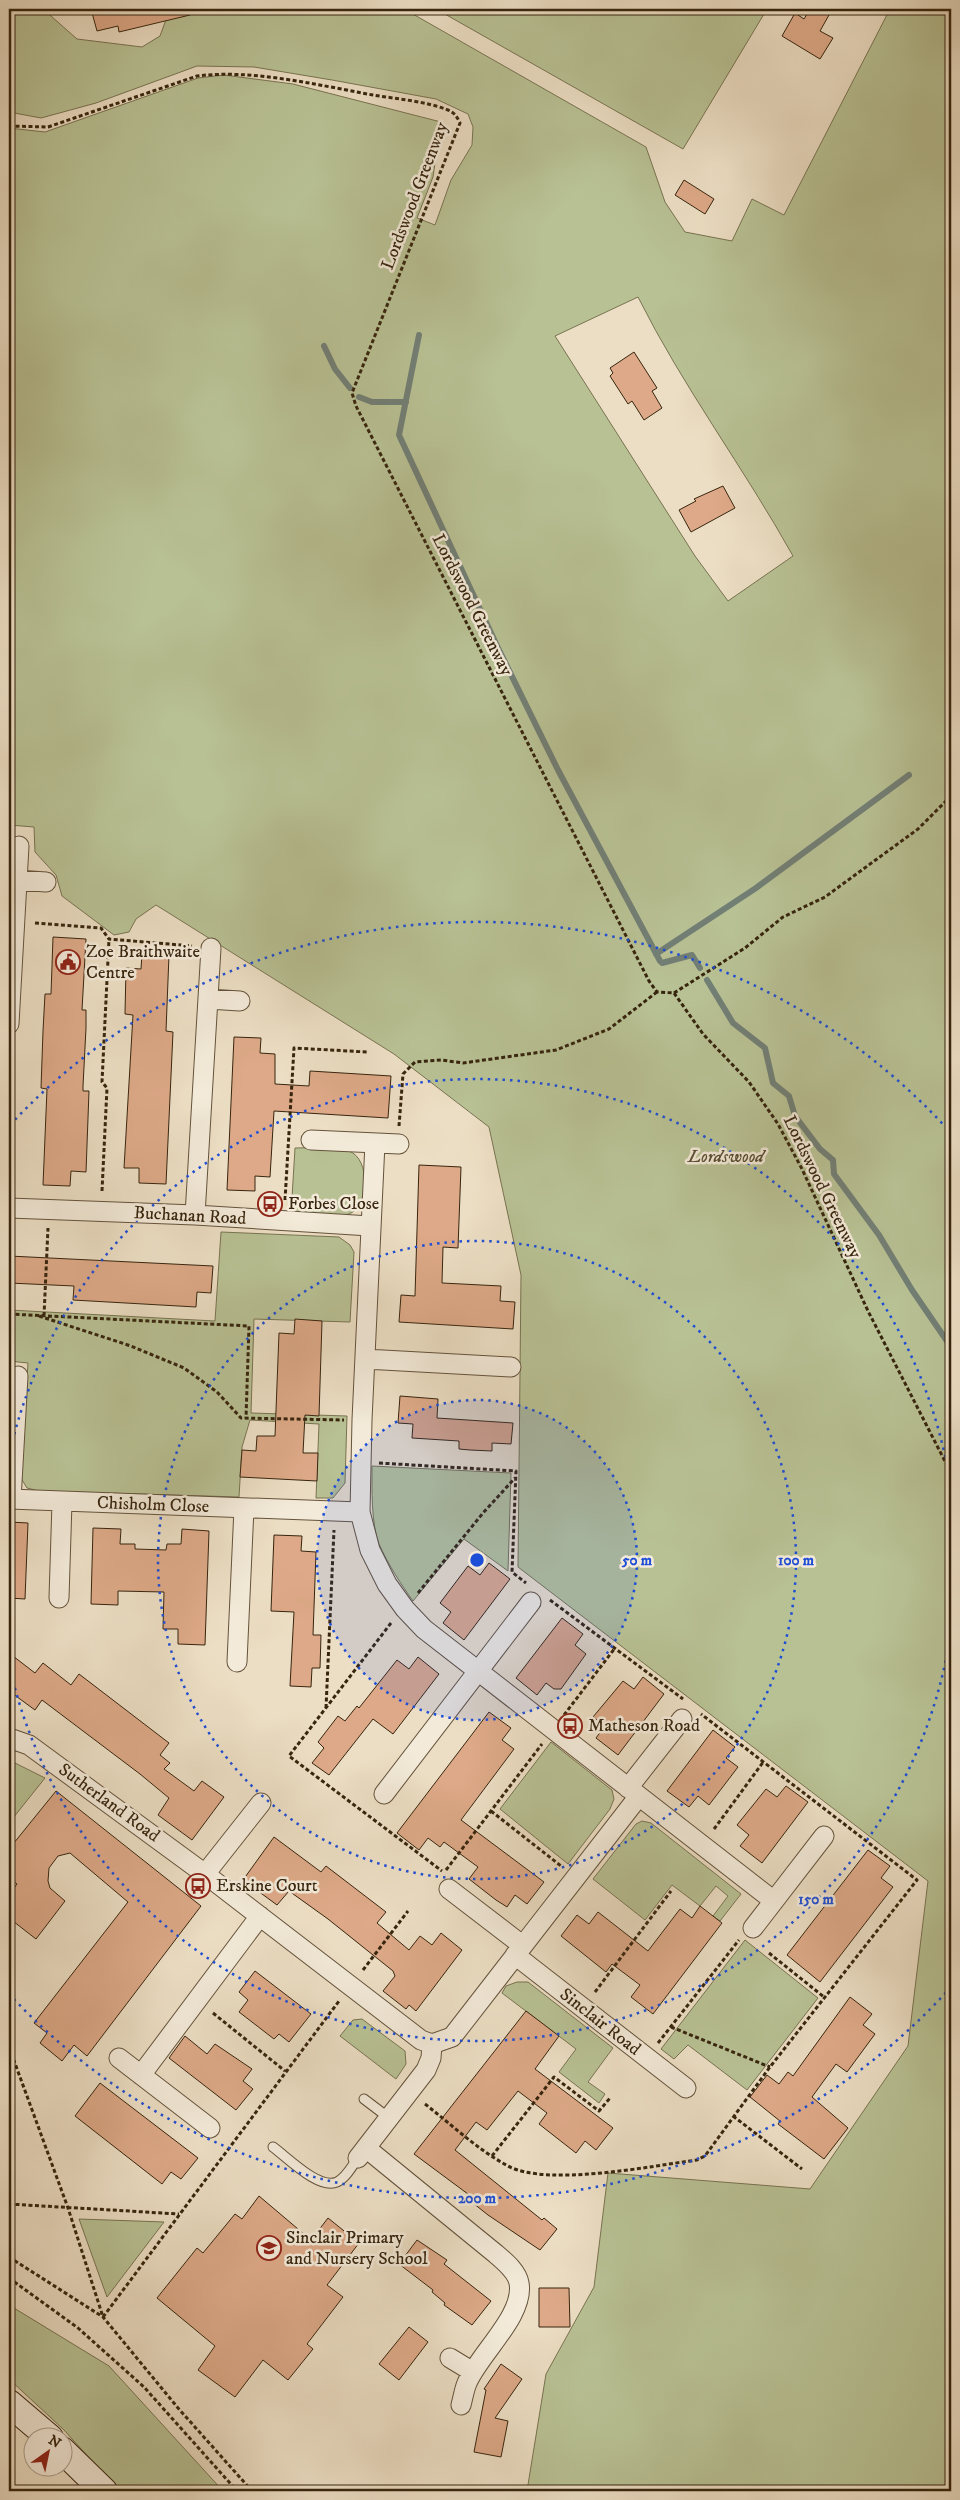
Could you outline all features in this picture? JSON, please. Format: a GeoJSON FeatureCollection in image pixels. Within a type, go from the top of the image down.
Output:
{"type":"FeatureCollection","features":[{"type":"Feature","properties":{"kind":"street"},"geometry":{"type":"LineString","coordinates":[[9,1024],[11,921],[17,880],[19,846]]}},
{"type":"Feature","properties":{"kind":"street"},"geometry":{"type":"LineString","coordinates":[[17,880],[46,882]]}},
{"type":"Feature","properties":{"kind":"street"},"geometry":{"type":"LineString","coordinates":[[195,1215],[211,948]]}},
{"type":"Feature","properties":{"kind":"street"},"geometry":{"type":"LineString","coordinates":[[208,999],[240,1001]]}},
{"type":"Feature","properties":{"kind":"street"},"geometry":{"type":"LineString","coordinates":[[311,1140],[398,1144]]}},
{"type":"Feature","properties":{"kind":"street"},"geometry":{"type":"LineString","coordinates":[[375,1143],[362,1420],[360,1512],[370,1550],[388,1584],[405,1609],[424,1629],[774,1901]]}},
{"type":"Feature","properties":{"kind":"street","name":"Buchanan Road"},"geometry":{"type":"LineString","coordinates":[[9,1208],[195,1215],[370,1226]]}},
{"type":"Feature","properties":{"kind":"street"},"geometry":{"type":"LineString","coordinates":[[366,1358],[511,1367]]}},
{"type":"Feature","properties":{"kind":"street","name":"Chisholm Close"},"geometry":{"type":"LineString","coordinates":[[18,1376],[10,1500],[360,1512]]}},
{"type":"Feature","properties":{"kind":"street"},"geometry":{"type":"LineString","coordinates":[[59,1598],[62,1502]]}},
{"type":"Feature","properties":{"kind":"street"},"geometry":{"type":"LineString","coordinates":[[237,1662],[244,1508]]}},
{"type":"Feature","properties":{"kind":"street"},"geometry":{"type":"LineString","coordinates":[[384,1794],[478,1671],[537,1598]]}},
{"type":"Feature","properties":{"kind":"street"},"geometry":{"type":"LineString","coordinates":[[461,2405],[467,2382],[506,2325],[520,2294],[519,2281],[510,2266],[496,2254],[362,2153],[426,2070],[432,2058],[432,2044],[452,2037],[575,1877],[634,1792],[687,1709]]}},
{"type":"Feature","properties":{"kind":"street","name":"Sutherland Road"},"geometry":{"type":"LineString","coordinates":[[9,1738],[29,1744],[205,1874],[421,2040],[432,2044]]}},
{"type":"Feature","properties":{"kind":"street"},"geometry":{"type":"LineString","coordinates":[[205,1874],[260,1803]]}},
{"type":"Feature","properties":{"kind":"street"},"geometry":{"type":"LineString","coordinates":[[747,1933],[824,1836]]}},
{"type":"Feature","properties":{"kind":"street","name":"Sinclair Road"},"geometry":{"type":"LineString","coordinates":[[448,1889],[583,2008],[686,2088]]}},
{"type":"Feature","properties":{"kind":"street"},"geometry":{"type":"LineString","coordinates":[[141,2074],[260,1916]]}},
{"type":"Feature","properties":{"kind":"street"},"geometry":{"type":"LineString","coordinates":[[119,2058],[210,2128]]}},
{"type":"Feature","properties":{"kind":"street"},"geometry":{"type":"LineString","coordinates":[[450,2358],[473,2372]]}},
{"type":"Feature","properties":{"kind":"street"},"geometry":{"type":"LineString","coordinates":[[9,2403],[38,2428]]}},
{"type":"Feature","properties":{"kind":"street"},"geometry":{"type":"LineString","coordinates":[[72,2460],[104,2491]]}},
{"type":"Feature","properties":{"kind":"lane"},"geometry":{"type":"LineString","coordinates":[[364,2098],[389,2118]]}},
{"type":"Feature","properties":{"kind":"lane"},"geometry":{"type":"LineString","coordinates":[[274,2147],[320,2182],[330,2184],[338,2182],[362,2153]]}},
{"type":"Feature","properties":{"kind":"path","name":"Lordswood Greenway"},"geometry":{"type":"LineString","coordinates":[[9,126],[48,127],[197,76],[223,73],[332,87],[418,103],[448,110],[456,114],[460,123],[352,393],[356,406],[635,956],[657,992]]}},
{"type":"Feature","properties":{"kind":"path"},"geometry":{"type":"LineString","coordinates":[[398,1144],[403,1074],[415,1062],[441,1060],[464,1063],[556,1050],[609,1029],[657,992],[674,993],[745,948],[783,917],[825,897],[918,829],[951,796]]}},
{"type":"Feature","properties":{"kind":"path"},"geometry":{"type":"LineString","coordinates":[[11,921],[101,928],[109,939],[102,1082],[107,1088],[101,1212]]}},
{"type":"Feature","properties":{"kind":"path"},"geometry":{"type":"LineString","coordinates":[[109,939],[211,948]]}},
{"type":"Feature","properties":{"kind":"path","name":"Lordswood Greenway"},"geometry":{"type":"LineString","coordinates":[[674,993],[703,1034],[749,1082],[778,1124],[802,1169],[868,1311],[951,1474]]}},
{"type":"Feature","properties":{"kind":"path"},"geometry":{"type":"LineString","coordinates":[[284,1221],[294,1048],[367,1052]]}},
{"type":"Feature","properties":{"kind":"path"},"geometry":{"type":"LineString","coordinates":[[44,1316],[49,1210]]}},
{"type":"Feature","properties":{"kind":"path"},"geometry":{"type":"LineString","coordinates":[[9,1314],[249,1326],[246,1418]]}},
{"type":"Feature","properties":{"kind":"path"},"geometry":{"type":"LineString","coordinates":[[39,1316],[131,1346],[184,1368],[218,1392],[241,1418],[362,1420]]}},
{"type":"Feature","properties":{"kind":"path"},"geometry":{"type":"LineString","coordinates":[[361,1462],[516,1471],[512,1572],[527,1583]]}},
{"type":"Feature","properties":{"kind":"path"},"geometry":{"type":"LineString","coordinates":[[405,1609],[483,1513],[515,1478]]}},
{"type":"Feature","properties":{"kind":"path"},"geometry":{"type":"LineString","coordinates":[[326,1709],[335,1511]]}},
{"type":"Feature","properties":{"kind":"path"},"geometry":{"type":"LineString","coordinates":[[409,2092],[492,2156],[510,2166],[547,2176],[697,2160],[705,2156],[770,2067],[917,1880],[764,1761],[687,1709],[615,1648],[537,1598]]}},
{"type":"Feature","properties":{"kind":"path"},"geometry":{"type":"LineString","coordinates":[[566,1712],[615,1648]]}},
{"type":"Feature","properties":{"kind":"path"},"geometry":{"type":"LineString","coordinates":[[716,1827],[764,1761]]}},
{"type":"Feature","properties":{"kind":"path"},"geometry":{"type":"LineString","coordinates":[[491,1811],[575,1877]]}},
{"type":"Feature","properties":{"kind":"path"},"geometry":{"type":"LineString","coordinates":[[583,2008],[671,1891]]}},
{"type":"Feature","properties":{"kind":"path"},"geometry":{"type":"LineString","coordinates":[[104,2317],[285,2071],[408,1911]]}},
{"type":"Feature","properties":{"kind":"path"},"geometry":{"type":"LineString","coordinates":[[646,2058],[747,1933]]}},
{"type":"Feature","properties":{"kind":"path"},"geometry":{"type":"LineString","coordinates":[[769,1953],[824,1997]]}},
{"type":"Feature","properties":{"kind":"path"},"geometry":{"type":"LineString","coordinates":[[197,2000],[285,2071]]}},
{"type":"Feature","properties":{"kind":"path"},"geometry":{"type":"LineString","coordinates":[[671,2027],[770,2067]]}},
{"type":"Feature","properties":{"kind":"path"},"geometry":{"type":"LineString","coordinates":[[9,2047],[68,2208],[104,2317]]}},
{"type":"Feature","properties":{"kind":"path"},"geometry":{"type":"LineString","coordinates":[[492,2156],[554,2077],[599,2111],[610,2098]]}},
{"type":"Feature","properties":{"kind":"path"},"geometry":{"type":"LineString","coordinates":[[733,2116],[802,2169]]}},
{"type":"Feature","properties":{"kind":"path"},"geometry":{"type":"LineString","coordinates":[[9,2204],[179,2214]]}},
{"type":"Feature","properties":{"kind":"path"},"geometry":{"type":"LineString","coordinates":[[9,2257],[104,2317],[178,2408],[252,2491]]}},
{"type":"Feature","properties":{"kind":"path"},"geometry":{"type":"LineString","coordinates":[[9,2278],[78,2328],[144,2387],[237,2491]]}},
{"type":"Feature","properties":{"kind":"green space","name":"Lordswood"},"geometry":{"type":"Polygon","coordinates":[[[22,9],[43,9],[77,39],[142,47],[160,36],[167,17],[166,9],[404,9],[646,147],[665,202],[685,232],[732,241],[752,199],[784,215],[890,9],[951,9],[951,2491],[527,2491],[546,2374],[594,2287],[608,2173],[810,2189],[908,2046],[928,1881],[518,1567],[521,1275],[489,1127],[394,1054],[156,905],[136,919],[129,932],[114,935],[62,896],[56,875],[35,852],[34,827],[9,825],[9,128],[45,132],[198,78],[224,75],[293,84],[441,122],[433,177],[417,218],[435,225],[451,180],[472,145],[473,127],[468,114],[436,99],[332,80],[254,67],[197,66],[96,103],[41,118],[9,112],[9,12],[22,9]],[[638,297],[555,336],[695,556],[728,601],[793,556],[674,363],[638,297]]]}},
{"type":"Feature","properties":{"kind":"green space"},"geometry":{"type":"Polygon","coordinates":[[[436,9],[767,9],[683,149],[436,9]]]}},
{"type":"Feature","properties":{"kind":"green space"},"geometry":{"type":"Polygon","coordinates":[[[295,1148],[337,1148],[349,1151],[356,1156],[361,1163],[365,1183],[361,1202],[356,1210],[344,1215],[291,1214],[295,1148]]]}},
{"type":"Feature","properties":{"kind":"green space"},"geometry":{"type":"Polygon","coordinates":[[[221,1232],[339,1237],[350,1245],[354,1252],[350,1322],[254,1319],[251,1413],[347,1416],[345,1483],[333,1498],[316,1498],[319,1424],[250,1420],[242,1447],[239,1497],[39,1491],[27,1488],[21,1478],[28,1363],[9,1361],[9,1310],[215,1321],[221,1232]]]}},
{"type":"Feature","properties":{"kind":"green space"},"geometry":{"type":"Polygon","coordinates":[[[372,1466],[511,1473],[508,1571],[464,1539],[413,1601],[390,1566],[376,1536],[372,1506],[372,1466]]]}},
{"type":"Feature","properties":{"kind":"green space"},"geometry":{"type":"Polygon","coordinates":[[[551,1742],[612,1790],[614,1799],[610,1809],[568,1864],[500,1809],[551,1742]]]}},
{"type":"Feature","properties":{"kind":"green space"},"geometry":{"type":"Polygon","coordinates":[[[9,1760],[45,1778],[9,1823],[9,1760]]]}},
{"type":"Feature","properties":{"kind":"green space"},"geometry":{"type":"Polygon","coordinates":[[[642,1821],[651,1823],[741,1894],[720,1921],[713,1916],[728,1896],[716,1886],[700,1906],[672,1885],[645,1920],[593,1879],[636,1824],[642,1821]]]}},
{"type":"Feature","properties":{"kind":"green space"},"geometry":{"type":"Polygon","coordinates":[[[745,1940],[818,1998],[747,2090],[688,2045],[674,2059],[661,2049],[745,1940]]]}},
{"type":"Feature","properties":{"kind":"green space"},"geometry":{"type":"Polygon","coordinates":[[[517,1982],[528,1982],[613,2048],[588,2082],[605,2094],[599,2103],[559,2072],[576,2049],[502,1993],[506,1986],[517,1982]]]}},
{"type":"Feature","properties":{"kind":"green space"},"geometry":{"type":"Polygon","coordinates":[[[362,2019],[405,2051],[406,2064],[396,2079],[340,2036],[353,2020],[362,2019]]]}},
{"type":"Feature","properties":{"kind":"green space"},"geometry":{"type":"Polygon","coordinates":[[[79,2219],[164,2222],[107,2297],[79,2219]]]}},
{"type":"Feature","properties":{"kind":"green space"},"geometry":{"type":"Polygon","coordinates":[[[9,2305],[109,2366],[223,2491],[119,2491],[72,2439],[72,2428],[62,2428],[9,2379],[9,2305]]]}},
{"type":"Feature","properties":{"kind":"building"},"geometry":{"type":"Polygon","coordinates":[[[91,9],[189,9],[190,15],[119,32],[118,26],[97,31],[91,9]]]}},
{"type":"Feature","properties":{"kind":"building"},"geometry":{"type":"Polygon","coordinates":[[[810,9],[819,9],[829,15],[820,31],[833,38],[820,59],[782,36],[795,13],[804,19],[810,9]]]}},
{"type":"Feature","properties":{"kind":"building"},"geometry":{"type":"Polygon","coordinates":[[[684,180],[714,199],[705,214],[675,195],[684,180]]]}},
{"type":"Feature","properties":{"kind":"building"},"geometry":{"type":"Polygon","coordinates":[[[634,352],[657,388],[652,391],[662,408],[644,420],[632,401],[628,404],[610,376],[613,373],[610,368],[634,352]]]}},
{"type":"Feature","properties":{"kind":"building"},"geometry":{"type":"Polygon","coordinates":[[[723,486],[735,508],[691,532],[679,510],[696,501],[694,499],[723,486]]]}},
{"type":"Feature","properties":{"kind":"building"},"geometry":{"type":"Polygon","coordinates":[[[53,937],[86,939],[82,1010],[86,1010],[83,1091],[89,1091],[86,1172],[71,1171],[70,1186],[43,1185],[47,1089],[41,1088],[43,1031],[45,994],[51,994],[53,937]]]}},
{"type":"Feature","properties":{"kind":"building"},"geometry":{"type":"Polygon","coordinates":[[[142,954],[169,955],[166,1031],[173,1032],[166,1184],[139,1183],[139,1168],[124,1168],[133,1015],[125,1014],[126,968],[141,969],[142,954]]]}},
{"type":"Feature","properties":{"kind":"building"},"geometry":{"type":"Polygon","coordinates":[[[234,1037],[261,1038],[260,1053],[275,1054],[275,1084],[309,1086],[310,1071],[391,1076],[388,1118],[274,1111],[270,1177],[255,1176],[255,1191],[227,1190],[234,1037]]]}},
{"type":"Feature","properties":{"kind":"building"},"geometry":{"type":"Polygon","coordinates":[[[419,1165],[461,1167],[458,1248],[443,1247],[442,1283],[501,1286],[500,1301],[515,1302],[513,1329],[399,1322],[401,1295],[415,1296],[419,1165]]]}},
{"type":"Feature","properties":{"kind":"building"},"geometry":{"type":"Polygon","coordinates":[[[9,1256],[213,1266],[211,1293],[197,1292],[196,1307],[73,1300],[74,1286],[9,1283],[9,1256]]]}},
{"type":"Feature","properties":{"kind":"building"},"geometry":{"type":"Polygon","coordinates":[[[295,1319],[322,1321],[319,1416],[305,1415],[303,1453],[318,1453],[317,1481],[240,1477],[242,1450],[256,1451],[257,1436],[275,1436],[279,1333],[294,1334],[295,1319]]]}},
{"type":"Feature","properties":{"kind":"building"},"geometry":{"type":"Polygon","coordinates":[[[400,1396],[438,1399],[437,1418],[513,1423],[511,1444],[492,1443],[492,1451],[470,1450],[459,1449],[459,1441],[412,1438],[413,1424],[398,1423],[400,1396]]]}},
{"type":"Feature","properties":{"kind":"building"},"geometry":{"type":"Polygon","coordinates":[[[9,1522],[28,1523],[25,1599],[9,1598],[9,1522]]]}},
{"type":"Feature","properties":{"kind":"building"},"geometry":{"type":"Polygon","coordinates":[[[93,1528],[121,1529],[120,1544],[135,1544],[135,1549],[166,1550],[167,1544],[181,1544],[182,1529],[209,1531],[205,1645],[178,1644],[178,1629],[163,1629],[164,1592],[118,1591],[118,1605],[91,1604],[93,1528]]]}},
{"type":"Feature","properties":{"kind":"building"},"geometry":{"type":"Polygon","coordinates":[[[274,1535],[302,1536],[301,1551],[316,1552],[313,1635],[321,1635],[320,1668],[312,1668],[311,1687],[290,1686],[294,1612],[271,1611],[274,1535]]]}},
{"type":"Feature","properties":{"kind":"building"},"geometry":{"type":"Polygon","coordinates":[[[489,1563],[510,1579],[464,1640],[443,1623],[451,1612],[440,1603],[468,1566],[480,1575],[489,1563]]]}},
{"type":"Feature","properties":{"kind":"building"},"geometry":{"type":"Polygon","coordinates":[[[562,1618],[583,1634],[575,1645],[586,1654],[561,1689],[554,1689],[546,1683],[537,1695],[516,1678],[562,1618]]]}},
{"type":"Feature","properties":{"kind":"building"},"geometry":{"type":"Polygon","coordinates":[[[9,1653],[35,1673],[43,1663],[71,1685],[79,1674],[169,1743],[160,1755],[170,1763],[164,1769],[194,1791],[202,1781],[224,1797],[192,1840],[158,1815],[169,1798],[140,1774],[42,1700],[35,1710],[9,1691],[9,1653]]]}},
{"type":"Feature","properties":{"kind":"building"},"geometry":{"type":"Polygon","coordinates":[[[418,1657],[439,1674],[393,1734],[373,1719],[329,1775],[312,1763],[324,1748],[318,1742],[338,1716],[345,1721],[357,1706],[359,1708],[397,1660],[409,1669],[418,1657]]]}},
{"type":"Feature","properties":{"kind":"building"},"geometry":{"type":"Polygon","coordinates":[[[643,1677],[664,1694],[618,1755],[596,1738],[605,1726],[593,1717],[623,1681],[634,1689],[643,1677]]]}},
{"type":"Feature","properties":{"kind":"building"},"geometry":{"type":"Polygon","coordinates":[[[489,1712],[511,1728],[502,1740],[514,1749],[461,1820],[544,1882],[527,1904],[515,1895],[507,1907],[469,1879],[478,1867],[444,1842],[440,1847],[428,1838],[419,1850],[397,1833],[489,1712]]]}},
{"type":"Feature","properties":{"kind":"building"},"geometry":{"type":"Polygon","coordinates":[[[713,1730],[735,1747],[726,1758],[738,1767],[709,1805],[698,1796],[689,1807],[667,1791],[713,1730]]]}},
{"type":"Feature","properties":{"kind":"building"},"geometry":{"type":"Polygon","coordinates":[[[786,1786],[808,1802],[762,1863],[740,1846],[749,1835],[737,1825],[766,1789],[777,1797],[786,1786]]]}},
{"type":"Feature","properties":{"kind":"building"},"geometry":{"type":"Polygon","coordinates":[[[56,1791],[201,1906],[87,2056],[74,2045],[62,2061],[40,2043],[47,2033],[34,2023],[128,1902],[70,1853],[58,1856],[49,1868],[48,1881],[50,1888],[65,1901],[36,1939],[9,1918],[9,1894],[17,1884],[9,1878],[9,1849],[56,1791]]]}},
{"type":"Feature","properties":{"kind":"building"},"geometry":{"type":"Polygon","coordinates":[[[274,1837],[321,1872],[326,1866],[386,1912],[377,1923],[409,1950],[420,1936],[432,1945],[441,1933],[462,1950],[416,2011],[409,2005],[406,2009],[383,1991],[395,1976],[393,1971],[328,1919],[289,1891],[277,1905],[243,1880],[274,1837]]]}},
{"type":"Feature","properties":{"kind":"building"},"geometry":{"type":"Polygon","coordinates":[[[868,1850],[890,1866],[881,1878],[893,1887],[820,1982],[787,1955],[868,1850]]]}},
{"type":"Feature","properties":{"kind":"building"},"geometry":{"type":"Polygon","coordinates":[[[700,1906],[722,1923],[653,2014],[631,1997],[640,1985],[612,1964],[606,1972],[561,1936],[577,1915],[589,1924],[598,1912],[648,1951],[680,1909],[692,1918],[700,1906]]]}},
{"type":"Feature","properties":{"kind":"building"},"geometry":{"type":"Polygon","coordinates":[[[255,1971],[311,2014],[289,2042],[279,2034],[274,2039],[239,2012],[248,2000],[239,1992],[255,1971]]]}},
{"type":"Feature","properties":{"kind":"building"},"geometry":{"type":"Polygon","coordinates":[[[850,1997],[872,2014],[863,2025],[875,2034],[847,2072],[836,2064],[812,2097],[848,2128],[824,2159],[778,2124],[780,2121],[750,2097],[767,2075],[779,2084],[788,2072],[793,2076],[850,1997]]]}},
{"type":"Feature","properties":{"kind":"building"},"geometry":{"type":"Polygon","coordinates":[[[526,2011],[559,2036],[535,2069],[613,2128],[596,2150],[585,2141],[576,2153],[539,2124],[547,2113],[518,2091],[487,2130],[476,2122],[455,2150],[542,2220],[544,2218],[557,2229],[540,2250],[488,2215],[473,2203],[476,2200],[414,2154],[526,2011]]]}},
{"type":"Feature","properties":{"kind":"building"},"geometry":{"type":"Polygon","coordinates":[[[185,2036],[207,2054],[215,2044],[252,2069],[243,2081],[253,2089],[236,2110],[169,2058],[185,2036]]]}},
{"type":"Feature","properties":{"kind":"building"},"geometry":{"type":"Polygon","coordinates":[[[100,2083],[198,2158],[181,2179],[171,2172],[162,2184],[75,2116],[100,2083]]]}},
{"type":"Feature","properties":{"kind":"building"},"geometry":{"type":"Polygon","coordinates":[[[259,2196],[311,2240],[328,2218],[359,2243],[327,2285],[343,2297],[307,2344],[313,2349],[288,2380],[263,2360],[235,2397],[198,2370],[215,2346],[157,2298],[197,2248],[203,2253],[235,2214],[242,2219],[259,2196]]]}},
{"type":"Feature","properties":{"kind":"building"},"geometry":{"type":"Polygon","coordinates":[[[417,2240],[447,2260],[444,2264],[491,2301],[472,2325],[444,2305],[445,2303],[432,2292],[433,2290],[399,2264],[417,2240]]]}},
{"type":"Feature","properties":{"kind":"building"},"geometry":{"type":"Polygon","coordinates":[[[539,2288],[569,2288],[570,2327],[539,2327],[539,2288]]]}},
{"type":"Feature","properties":{"kind":"building"},"geometry":{"type":"Polygon","coordinates":[[[409,2327],[428,2342],[399,2380],[379,2364],[409,2327]]]}},
{"type":"Feature","properties":{"kind":"building"},"geometry":{"type":"Polygon","coordinates":[[[501,2364],[522,2379],[495,2418],[508,2421],[501,2457],[474,2452],[486,2390],[484,2389],[501,2364]]]}},
{"type":"Feature","properties":{"kind":"waterway"},"geometry":{"type":"LineString","coordinates":[[419,335],[399,435],[498,648],[558,770],[660,961],[662,963],[692,955],[700,968]]}},
{"type":"Feature","properties":{"kind":"waterway"},"geometry":{"type":"LineString","coordinates":[[324,346],[335,369],[350,388]]}},
{"type":"Feature","properties":{"kind":"waterway"},"geometry":{"type":"LineString","coordinates":[[359,397],[372,402],[406,402]]}},
{"type":"Feature","properties":{"kind":"waterway"},"geometry":{"type":"LineString","coordinates":[[656,954],[756,888],[909,775]]}},
{"type":"Feature","properties":{"kind":"waterway"},"geometry":{"type":"LineString","coordinates":[[707,980],[733,1023],[765,1048],[773,1083],[789,1096],[795,1116],[820,1149],[833,1160],[834,1174],[879,1235],[912,1290],[951,1347]]}},
{"type":"Feature","properties":{"kind":"place","name":"Zoe Braithwaite Centre"},"geometry":{"type":"Point","coordinates":[68,962]}},
{"type":"Feature","properties":{"kind":"place","name":"Forbes Close"},"geometry":{"type":"Point","coordinates":[270,1204]}},
{"type":"Feature","properties":{"kind":"place","name":"Matheson Road"},"geometry":{"type":"Point","coordinates":[570,1726]}},
{"type":"Feature","properties":{"kind":"place","name":"Erskine Court"},"geometry":{"type":"Point","coordinates":[198,1886]}},
{"type":"Feature","properties":{"kind":"place","name":"Sinclair Primary and Nursery School"},"geometry":{"type":"Point","coordinates":[269,2248]}}]}
